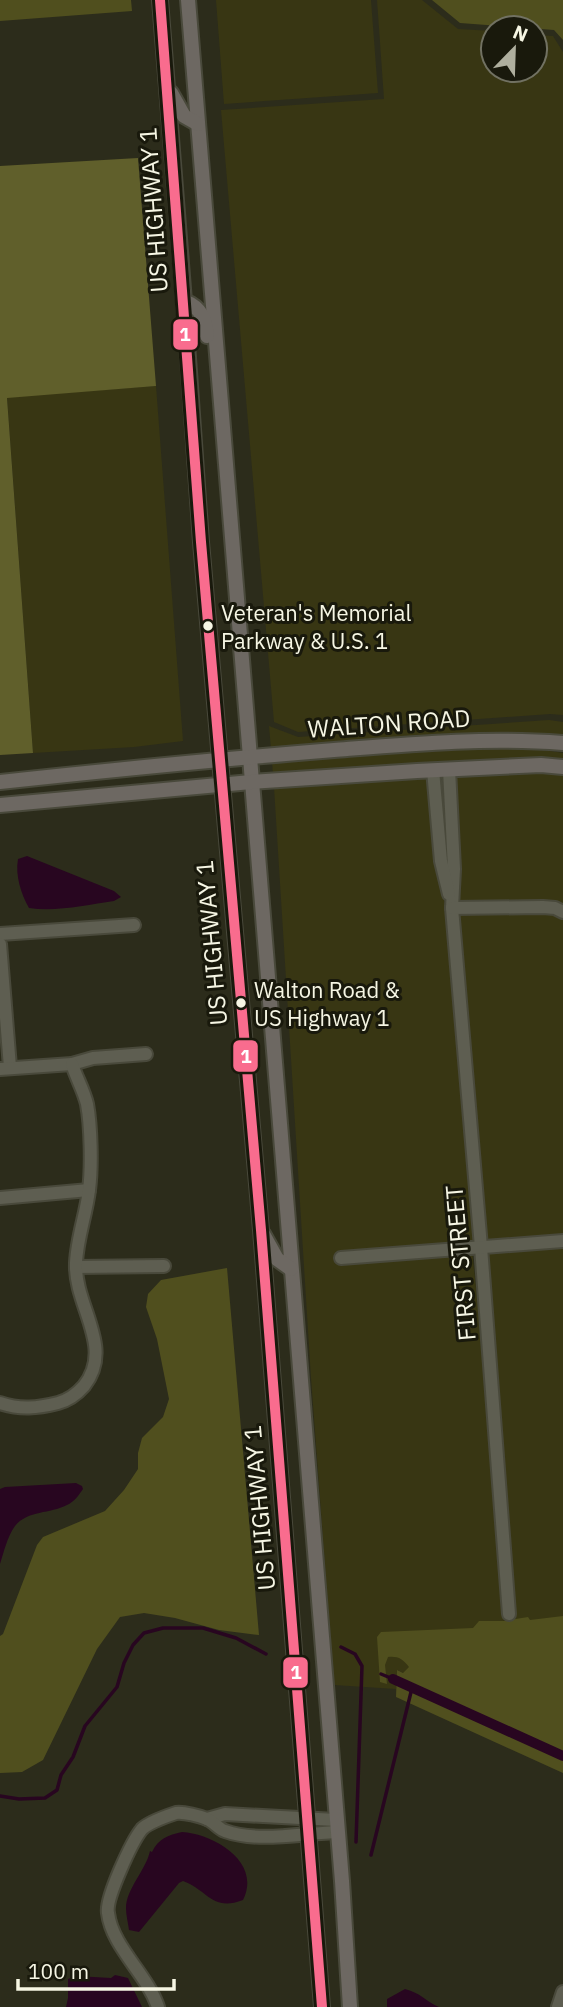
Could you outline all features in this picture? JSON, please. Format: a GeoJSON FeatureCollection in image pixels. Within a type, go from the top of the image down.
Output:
{"type":"FeatureCollection","features":[{"type":"Feature","properties":{"kind":"main road","name":"US HIGHWAY 1"},"geometry":{"type":"LineString","coordinates":[[160,0],[200,528],[261,1230],[323,2007]]}},
{"type":"Feature","properties":{"kind":"main road","name":"US HIGHWAY 1"},"geometry":{"type":"LineString","coordinates":[[188,0],[350,2007]]}},
{"type":"Feature","properties":{"kind":"main road"},"geometry":{"type":"LineString","coordinates":[[168,86],[184,116],[198,124]]}},
{"type":"Feature","properties":{"kind":"main road"},"geometry":{"type":"LineString","coordinates":[[184,301],[201,312],[208,337],[216,348]]}},
{"type":"Feature","properties":{"kind":"main road","name":"WALTON ROAD"},"geometry":{"type":"LineString","coordinates":[[0,782],[219,759],[471,741],[522,740],[563,743]]}},
{"type":"Feature","properties":{"kind":"main road","name":"WALTON ROAD"},"geometry":{"type":"LineString","coordinates":[[0,805],[251,782],[449,769],[541,765],[563,767]]}},
{"type":"Feature","properties":{"kind":"main road"},"geometry":{"type":"LineString","coordinates":[[261,1230],[277,1259],[291,1269]]}},
{"type":"Feature","properties":{"kind":"street","name":"FIRST STREET"},"geometry":{"type":"LineString","coordinates":[[449,769],[454,869],[452,908],[509,1614]]}},
{"type":"Feature","properties":{"kind":"street","name":"FIRST STREET"},"geometry":{"type":"LineString","coordinates":[[433,770],[441,861],[452,908]]}},
{"type":"Feature","properties":{"kind":"street"},"geometry":{"type":"LineString","coordinates":[[452,908],[543,907],[563,912]]}},
{"type":"Feature","properties":{"kind":"street"},"geometry":{"type":"LineString","coordinates":[[0,934],[134,925]]}},
{"type":"Feature","properties":{"kind":"street"},"geometry":{"type":"LineString","coordinates":[[0,944],[5,1068],[72,1064],[93,1058],[146,1054]]}},
{"type":"Feature","properties":{"kind":"street"},"geometry":{"type":"LineString","coordinates":[[0,1403],[23,1408],[64,1402],[78,1394],[90,1378],[96,1359],[95,1337],[81,1297],[76,1268],[78,1240],[89,1190],[90,1162],[87,1103],[72,1064]]}},
{"type":"Feature","properties":{"kind":"street"},"geometry":{"type":"LineString","coordinates":[[0,1198],[89,1190]]}},
{"type":"Feature","properties":{"kind":"street"},"geometry":{"type":"LineString","coordinates":[[341,1258],[563,1241]]}},
{"type":"Feature","properties":{"kind":"street"},"geometry":{"type":"LineString","coordinates":[[76,1268],[164,1266]]}},
{"type":"Feature","properties":{"kind":"street"},"geometry":{"type":"LineString","coordinates":[[158,2007],[113,1929],[107,1904],[119,1873],[143,1828],[179,1812],[207,1819],[224,1831],[260,1837],[308,1826]]}},
{"type":"Feature","properties":{"kind":"street"},"geometry":{"type":"LineString","coordinates":[[207,1819],[225,1814],[308,1826],[337,1826]]}},
{"type":"Feature","properties":{"kind":"street"},"geometry":{"type":"LineString","coordinates":[[558,2007],[563,1992]]}},
{"type":"Feature","properties":{"kind":"shaded area"},"geometry":{"type":"Polygon","coordinates":[[[0,0],[131,0],[132,11],[0,21],[0,0]]]}},
{"type":"Feature","properties":{"kind":"shaded area"},"geometry":{"type":"Polygon","coordinates":[[[216,0],[371,0],[378,93],[224,104],[216,0]]]}},
{"type":"Feature","properties":{"kind":"shaded area"},"geometry":{"type":"Polygon","coordinates":[[[377,0],[422,0],[458,29],[479,30],[479,84],[549,84],[549,36],[553,36],[563,52],[563,715],[298,732],[274,722],[221,110],[384,99],[377,0]]]}},
{"type":"Feature","properties":{"kind":"shaded area"},"geometry":{"type":"Polygon","coordinates":[[[432,0],[563,0],[563,40],[554,30],[549,30],[549,14],[479,14],[479,24],[460,23],[432,0]]]}},
{"type":"Feature","properties":{"kind":"shaded area"},"geometry":{"type":"Polygon","coordinates":[[[138,158],[156,386],[7,398],[33,753],[0,755],[0,166],[138,158]]]}},
{"type":"Feature","properties":{"kind":"shaded area"},"geometry":{"type":"Polygon","coordinates":[[[156,386],[183,741],[33,753],[7,397],[156,386]]]}},
{"type":"Feature","properties":{"kind":"shaded area"},"geometry":{"type":"Polygon","coordinates":[[[549,720],[563,722],[563,737],[523,734],[471,735],[271,749],[269,726],[298,737],[549,720]]]}},
{"type":"Feature","properties":{"kind":"shaded area"},"geometry":{"type":"Polygon","coordinates":[[[517,746],[563,753],[563,761],[273,775],[272,761],[517,746]]]}},
{"type":"Feature","properties":{"kind":"shaded area"},"geometry":{"type":"Polygon","coordinates":[[[540,771],[563,773],[563,905],[458,902],[454,775],[540,771]]]}},
{"type":"Feature","properties":{"kind":"shaded area"},"geometry":{"type":"Polygon","coordinates":[[[428,776],[436,863],[447,914],[475,1240],[471,1241],[487,1390],[504,1621],[515,1619],[458,914],[542,913],[563,918],[563,1749],[397,1670],[396,1689],[334,1685],[311,1378],[274,787],[428,776]]]}},
{"type":"Feature","properties":{"kind":"shaded area"},"geometry":{"type":"Polygon","coordinates":[[[27,856],[114,891],[121,897],[114,901],[72,908],[29,908],[21,891],[17,871],[18,859],[27,856]]]}},
{"type":"Feature","properties":{"kind":"shaded area"},"geometry":{"type":"Polygon","coordinates":[[[227,1268],[259,1635],[219,1630],[144,1613],[120,1617],[97,1649],[43,1760],[22,1772],[0,1773],[0,1636],[37,1545],[43,1537],[105,1511],[124,1490],[138,1469],[142,1438],[163,1417],[169,1399],[157,1339],[146,1307],[148,1294],[161,1280],[227,1268]]]}},
{"type":"Feature","properties":{"kind":"shaded area"},"geometry":{"type":"Polygon","coordinates":[[[76,1483],[83,1489],[72,1502],[26,1517],[15,1526],[0,1564],[0,1489],[76,1483]]]}},
{"type":"Feature","properties":{"kind":"shaded area"},"geometry":{"type":"Polygon","coordinates":[[[563,1616],[563,1773],[396,1697],[397,1670],[403,1673],[409,1667],[400,1659],[388,1657],[385,1665],[387,1684],[380,1682],[377,1637],[381,1632],[473,1628],[479,1621],[563,1616]]]}},
{"type":"Feature","properties":{"kind":"shaded area"},"geometry":{"type":"Polygon","coordinates":[[[182,1832],[208,1838],[232,1853],[246,1874],[247,1886],[243,1900],[233,1903],[217,1902],[183,1881],[139,1932],[129,1930],[127,1901],[150,1851],[164,1838],[182,1832]]]}},
{"type":"Feature","properties":{"kind":"shaded area"},"geometry":{"type":"Polygon","coordinates":[[[115,1975],[128,1978],[142,2007],[66,2007],[68,1979],[76,1976],[111,1978],[115,1975]]]}},
{"type":"Feature","properties":{"kind":"shaded area"},"geometry":{"type":"Polygon","coordinates":[[[405,1989],[439,2007],[387,2007],[387,1999],[405,1989]]]}},
{"type":"Feature","properties":{"kind":"waterway"},"geometry":{"type":"LineString","coordinates":[[0,1796],[19,1799],[45,1798],[57,1790],[61,1775],[73,1757],[85,1726],[117,1687],[124,1663],[133,1645],[144,1633],[163,1628],[203,1628],[236,1638],[266,1654]]}},
{"type":"Feature","properties":{"kind":"waterway"},"geometry":{"type":"LineString","coordinates":[[341,1647],[355,1654],[362,1666],[356,1842]]}},
{"type":"Feature","properties":{"kind":"waterway"},"geometry":{"type":"LineString","coordinates":[[381,1674],[393,1679]]}},
{"type":"Feature","properties":{"kind":"waterway"},"geometry":{"type":"LineString","coordinates":[[393,1679],[563,1756]]}},
{"type":"Feature","properties":{"kind":"waterway"},"geometry":{"type":"LineString","coordinates":[[371,1855],[412,1688]]}},
{"type":"Feature","properties":{"kind":"transit line","name":"1"},"geometry":{"type":"LineString","coordinates":[[160,0],[201,542],[261,1230],[322,2007]]}},
{"type":"Feature","properties":{"kind":"place","name":"Veteran's Memorial Parkway & U.S. 1"},"geometry":{"type":"Point","coordinates":[208,626]}},
{"type":"Feature","properties":{"kind":"place","name":"Walton Road & US Highway 1"},"geometry":{"type":"Point","coordinates":[241,1003]}}]}
